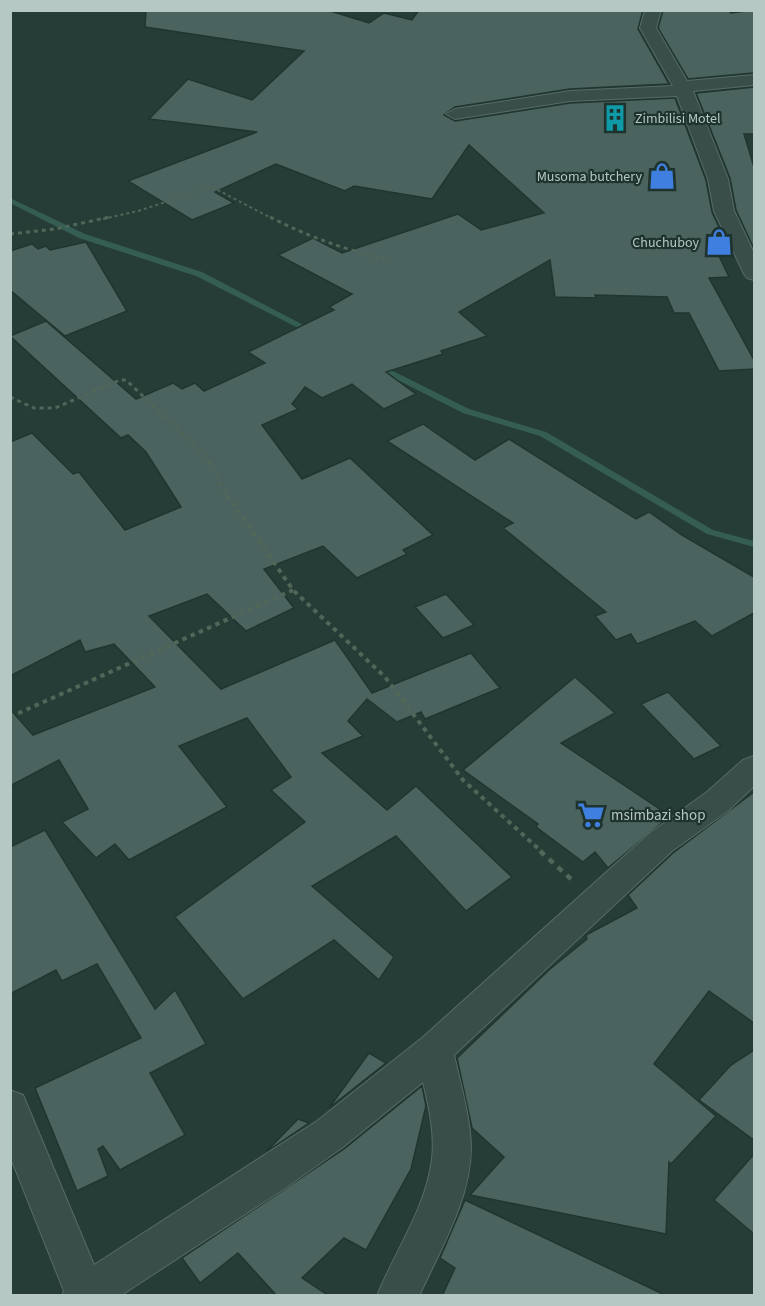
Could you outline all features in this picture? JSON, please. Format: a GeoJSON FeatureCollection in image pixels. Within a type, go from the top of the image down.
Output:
{"type":"FeatureCollection","features":[{"type":"Feature","properties":{"kind":"street"},"geometry":{"type":"LineString","coordinates":[[653,10],[648,28],[682,89],[718,179],[724,211],[754,274]]}},
{"type":"Feature","properties":{"kind":"street"},"geometry":{"type":"LineString","coordinates":[[455,114],[570,96],[682,89],[754,80]]}},
{"type":"Feature","properties":{"kind":"street"},"geometry":{"type":"LineString","coordinates":[[10,1107],[83,1294],[284,1167],[330,1134],[435,1050],[661,842],[718,801],[754,768]]}},
{"type":"Feature","properties":{"kind":"street"},"geometry":{"type":"LineString","coordinates":[[397,1296],[434,1216],[451,1159],[449,1115],[435,1050]]}},
{"type":"Feature","properties":{"kind":"path"},"geometry":{"type":"LineString","coordinates":[[10,234],[55,229],[76,222],[138,211],[212,188],[309,237],[344,250],[389,260]]}},
{"type":"Feature","properties":{"kind":"path"},"geometry":{"type":"LineString","coordinates":[[10,397],[34,408],[55,408],[120,380],[126,380],[206,456],[231,503],[293,590],[384,677],[463,780],[596,902]]}},
{"type":"Feature","properties":{"kind":"path"},"geometry":{"type":"LineString","coordinates":[[10,717],[293,590]]}},
{"type":"Feature","properties":{"kind":"building"},"geometry":{"type":"Polygon","coordinates":[[[146,10],[327,10],[369,23],[384,13],[412,20],[419,10],[643,10],[638,29],[669,84],[570,89],[455,107],[444,115],[455,121],[570,103],[675,98],[706,180],[712,212],[732,255],[719,256],[729,277],[709,278],[754,360],[754,369],[719,371],[689,313],[674,313],[667,297],[595,295],[596,298],[555,297],[550,260],[459,312],[487,336],[441,351],[443,354],[386,372],[416,394],[384,409],[352,384],[322,398],[305,387],[292,404],[298,409],[262,425],[302,479],[350,458],[433,535],[403,550],[407,554],[357,578],[323,546],[264,569],[294,608],[246,631],[207,594],[149,616],[221,689],[335,640],[372,693],[471,653],[500,688],[425,719],[421,712],[397,722],[367,699],[348,721],[363,736],[322,753],[387,810],[416,786],[512,877],[466,911],[396,836],[312,886],[394,957],[379,980],[334,940],[243,999],[175,917],[305,822],[271,790],[291,777],[247,718],[179,746],[227,807],[129,860],[115,844],[96,858],[62,822],[88,809],[59,760],[10,786],[10,709],[33,735],[155,687],[114,644],[85,652],[80,640],[10,676],[10,442],[32,433],[73,474],[79,472],[125,530],[181,507],[146,452],[128,435],[121,438],[10,336],[46,321],[136,399],[173,383],[182,389],[195,383],[204,391],[265,363],[248,352],[334,310],[329,307],[352,294],[278,255],[313,238],[342,253],[458,214],[481,230],[544,213],[469,145],[432,199],[354,186],[345,191],[276,164],[215,192],[234,203],[192,220],[128,181],[257,132],[149,119],[188,79],[252,100],[304,51],[145,27],[146,10]]]}},
{"type":"Feature","properties":{"kind":"building"},"geometry":{"type":"Polygon","coordinates":[[[663,10],[728,10],[731,13],[754,10],[754,73],[688,79],[658,28],[663,10]]]}},
{"type":"Feature","properties":{"kind":"building"},"geometry":{"type":"Polygon","coordinates":[[[754,87],[754,134],[744,134],[754,167],[754,249],[736,210],[730,178],[696,93],[754,87]]]}},
{"type":"Feature","properties":{"kind":"building"},"geometry":{"type":"Polygon","coordinates":[[[86,242],[127,311],[65,336],[10,290],[10,251],[32,244],[38,249],[46,246],[50,250],[86,242]]]}},
{"type":"Feature","properties":{"kind":"building"},"geometry":{"type":"Polygon","coordinates":[[[423,424],[475,460],[509,439],[636,519],[649,512],[682,535],[754,577],[754,613],[712,636],[695,621],[637,644],[631,634],[616,640],[595,616],[606,612],[503,528],[513,523],[387,441],[423,424]]]}},
{"type":"Feature","properties":{"kind":"building"},"geometry":{"type":"Polygon","coordinates":[[[446,594],[474,625],[443,638],[415,607],[446,594]]]}},
{"type":"Feature","properties":{"kind":"building"},"geometry":{"type":"Polygon","coordinates":[[[575,677],[615,713],[561,743],[670,816],[608,868],[595,852],[583,862],[536,827],[538,824],[463,770],[575,677]]]}},
{"type":"Feature","properties":{"kind":"building"},"geometry":{"type":"Polygon","coordinates":[[[668,692],[721,746],[694,759],[641,704],[668,692]]]}},
{"type":"Feature","properties":{"kind":"building"},"geometry":{"type":"Polygon","coordinates":[[[754,792],[754,1023],[709,991],[654,1064],[716,1116],[671,1164],[669,1162],[666,1234],[470,1195],[504,1157],[472,1128],[457,1058],[550,969],[587,939],[586,935],[637,908],[628,895],[673,853],[754,792]]]}},
{"type":"Feature","properties":{"kind":"building"},"geometry":{"type":"Polygon","coordinates":[[[45,830],[155,1009],[175,990],[206,1044],[150,1073],[185,1135],[120,1170],[103,1146],[98,1149],[108,1176],[77,1191],[35,1088],[141,1038],[97,964],[62,981],[56,970],[10,994],[10,847],[45,830]]]}},
{"type":"Feature","properties":{"kind":"building"},"geometry":{"type":"Polygon","coordinates":[[[754,1050],[754,1140],[699,1100],[731,1065],[754,1050]]]}},
{"type":"Feature","properties":{"kind":"building"},"geometry":{"type":"Polygon","coordinates":[[[369,1053],[386,1063],[329,1108],[369,1053]]]}},
{"type":"Feature","properties":{"kind":"building"},"geometry":{"type":"Polygon","coordinates":[[[422,1086],[426,1106],[411,1169],[366,1250],[344,1238],[302,1278],[329,1296],[277,1296],[238,1253],[200,1283],[182,1258],[344,1149],[422,1086]]]}},
{"type":"Feature","properties":{"kind":"building"},"geometry":{"type":"Polygon","coordinates":[[[298,1119],[309,1123],[266,1152],[298,1119]]]}},
{"type":"Feature","properties":{"kind":"building"},"geometry":{"type":"Polygon","coordinates":[[[754,1154],[754,1234],[714,1200],[754,1154]]]}},
{"type":"Feature","properties":{"kind":"building"},"geometry":{"type":"Polygon","coordinates":[[[465,1200],[667,1296],[442,1296],[455,1268],[440,1258],[465,1200]]]}},
{"type":"Feature","properties":{"kind":"waterway"},"geometry":{"type":"LineString","coordinates":[[10,200],[82,236],[199,274],[313,332]]}},
{"type":"Feature","properties":{"kind":"waterway"},"geometry":{"type":"LineString","coordinates":[[377,366],[466,411],[543,434],[710,532],[754,544]]}},
{"type":"Feature","properties":{"kind":"place","name":"Zimbilisi Motel"},"geometry":{"type":"Point","coordinates":[615,118]}},
{"type":"Feature","properties":{"kind":"place","name":"Musoma butchery"},"geometry":{"type":"Point","coordinates":[662,176]}},
{"type":"Feature","properties":{"kind":"place","name":"Chuchuboy"},"geometry":{"type":"Point","coordinates":[719,242]}},
{"type":"Feature","properties":{"kind":"place","name":"msimbazi shop"},"geometry":{"type":"Point","coordinates":[591,815]}}]}
